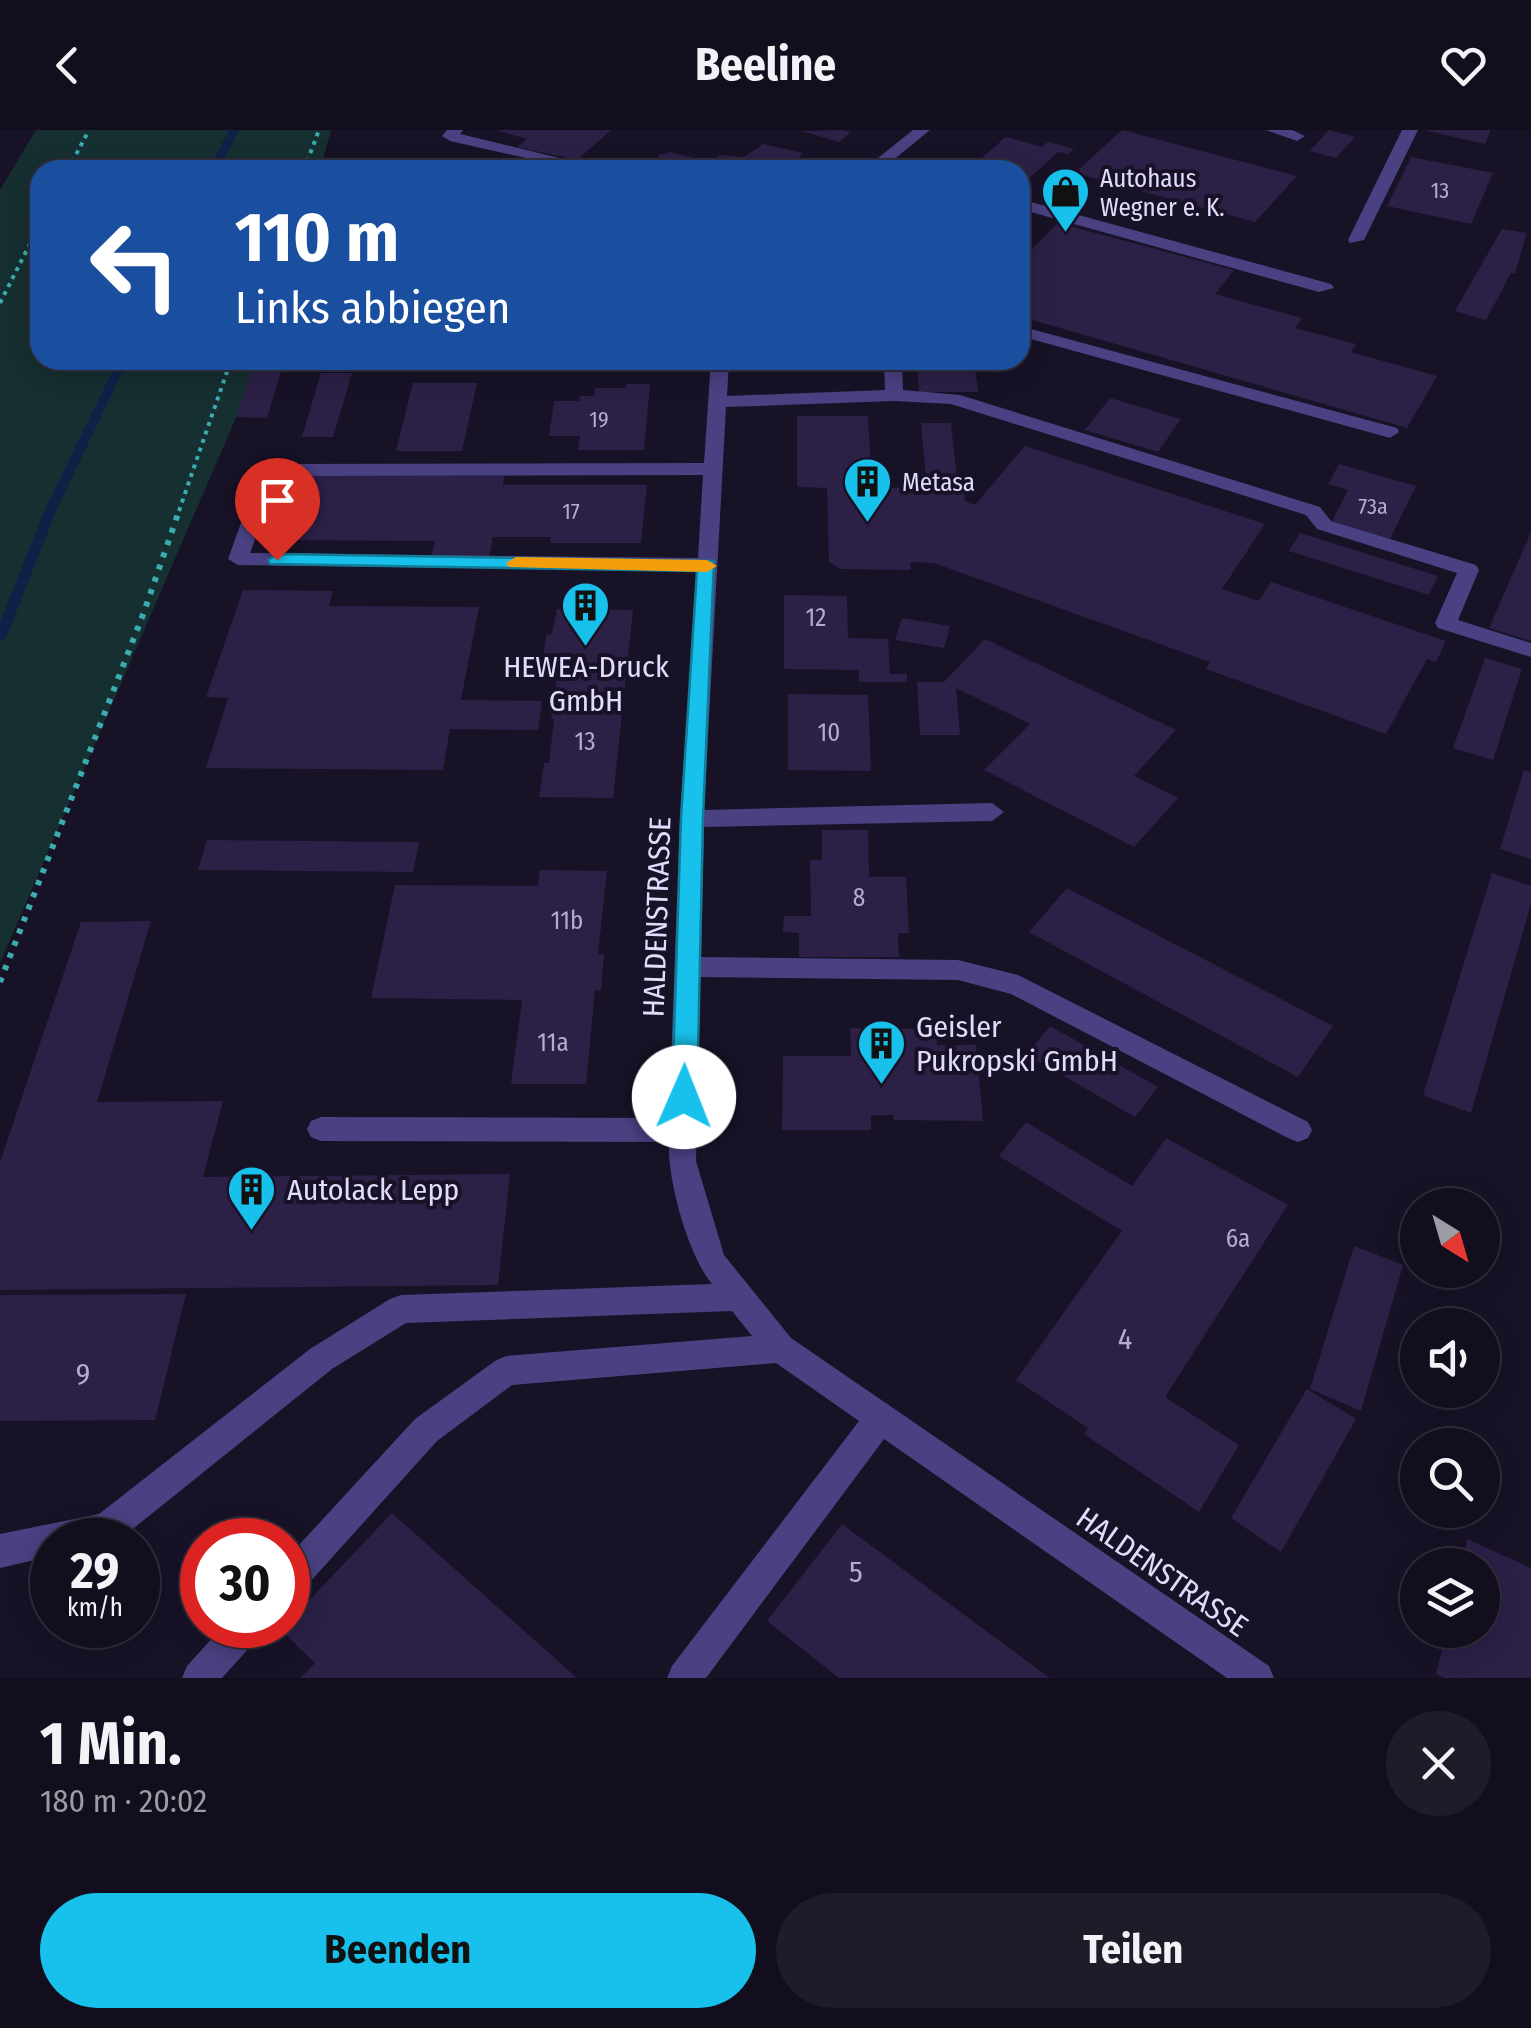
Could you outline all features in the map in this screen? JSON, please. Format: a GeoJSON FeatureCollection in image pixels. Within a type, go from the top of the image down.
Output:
{"type":"FeatureCollection","features":[{"type":"Feature","properties":{"kind":"street"},"geometry":{"type":"LineString","coordinates":[[455,130],[450,136],[557,160]]}},
{"type":"Feature","properties":{"kind":"street"},"geometry":{"type":"LineString","coordinates":[[883,160],[922,130]]}},
{"type":"Feature","properties":{"kind":"street"},"geometry":{"type":"LineString","coordinates":[[1274,130],[1297,136]]}},
{"type":"Feature","properties":{"kind":"street"},"geometry":{"type":"LineString","coordinates":[[1356,240],[1410,130]]}},
{"type":"Feature","properties":{"kind":"street"},"geometry":{"type":"LineString","coordinates":[[1030,207],[1325,288]]}},
{"type":"Feature","properties":{"kind":"street"},"geometry":{"type":"LineString","coordinates":[[1030,334],[1390,432]]}},
{"type":"Feature","properties":{"kind":"street","name":"HALDENSTRASSE"},"geometry":{"type":"LineString","coordinates":[[719,370],[692,818],[682,1161],[711,1261],[780,1348],[1257,1678]]}},
{"type":"Feature","properties":{"kind":"street"},"geometry":{"type":"LineString","coordinates":[[893,370],[894,395]]}},
{"type":"Feature","properties":{"kind":"street"},"geometry":{"type":"LineString","coordinates":[[714,402],[894,395],[954,399],[1313,511],[1324,525],[1470,570],[1446,623],[1531,650]]}},
{"type":"Feature","properties":{"kind":"street"},"geometry":{"type":"LineString","coordinates":[[707,566],[238,560],[270,470],[713,469]]}},
{"type":"Feature","properties":{"kind":"street"},"geometry":{"type":"LineString","coordinates":[[692,818],[992,812]]}},
{"type":"Feature","properties":{"kind":"street"},"geometry":{"type":"LineString","coordinates":[[688,967],[958,970],[1018,984],[1298,1130]]}},
{"type":"Feature","properties":{"kind":"street"},"geometry":{"type":"LineString","coordinates":[[321,1130],[684,1130]]}},
{"type":"Feature","properties":{"kind":"street"},"geometry":{"type":"LineString","coordinates":[[121,1518],[321,1359],[402,1309],[740,1297]]}},
{"type":"Feature","properties":{"kind":"street"},"geometry":{"type":"LineString","coordinates":[[310,1557],[426,1430],[506,1370],[780,1348]]}},
{"type":"Feature","properties":{"kind":"street"},"geometry":{"type":"LineString","coordinates":[[684,1678],[880,1419]]}},
{"type":"Feature","properties":{"kind":"street"},"geometry":{"type":"LineString","coordinates":[[0,1551],[30,1545]]}},
{"type":"Feature","properties":{"kind":"street"},"geometry":{"type":"LineString","coordinates":[[199,1678],[226,1648]]}},
{"type":"Feature","properties":{"kind":"path"},"geometry":{"type":"LineString","coordinates":[[73,160],[89,130]]}},
{"type":"Feature","properties":{"kind":"path"},"geometry":{"type":"LineString","coordinates":[[308,160],[320,130]]}},
{"type":"Feature","properties":{"kind":"path"},"geometry":{"type":"LineString","coordinates":[[0,302],[30,244]]}},
{"type":"Feature","properties":{"kind":"path"},"geometry":{"type":"LineString","coordinates":[[0,982],[144,612],[228,370]]}},
{"type":"Feature","properties":{"kind":"green space"},"geometry":{"type":"Polygon","coordinates":[[[36,130],[331,130],[323,160],[30,160],[30,370],[257,370],[0,963],[0,190],[36,130]]]}},
{"type":"Feature","properties":{"kind":"building"},"geometry":{"type":"Polygon","coordinates":[[[496,130],[611,130],[577,160],[517,147],[527,139],[496,130]]]}},
{"type":"Feature","properties":{"kind":"building"},"geometry":{"type":"Polygon","coordinates":[[[1122,130],[1297,176],[1255,222],[1075,173],[1122,130]]]}},
{"type":"Feature","properties":{"kind":"building"},"geometry":{"type":"Polygon","coordinates":[[[1329,130],[1355,137],[1336,158],[1310,151],[1329,130]]]}},
{"type":"Feature","properties":{"kind":"building"},"geometry":{"type":"Polygon","coordinates":[[[1424,130],[1491,130],[1485,144],[1424,130]]]}},
{"type":"Feature","properties":{"kind":"building"},"geometry":{"type":"Polygon","coordinates":[[[802,131],[851,132],[839,142],[802,131]]]}},
{"type":"Feature","properties":{"kind":"building"},"geometry":{"type":"Polygon","coordinates":[[[1006,137],[1042,147],[1048,142],[1074,149],[1068,154],[1058,152],[1030,178],[1030,160],[979,160],[1006,137]]]}},
{"type":"Feature","properties":{"kind":"building"},"geometry":{"type":"Polygon","coordinates":[[[763,144],[803,153],[796,160],[714,160],[720,155],[744,157],[763,144]]]}},
{"type":"Feature","properties":{"kind":"building"},"geometry":{"type":"Polygon","coordinates":[[[670,152],[703,160],[657,160],[659,155],[670,152]]]}},
{"type":"Feature","properties":{"kind":"building"},"geometry":{"type":"Polygon","coordinates":[[[1411,157],[1493,173],[1471,224],[1387,206],[1411,157]]]}},
{"type":"Feature","properties":{"kind":"building"},"geometry":{"type":"Polygon","coordinates":[[[1058,223],[1234,270],[1215,294],[1302,318],[1295,328],[1356,344],[1351,352],[1437,376],[1407,428],[1030,319],[1030,251],[1058,223]]]}},
{"type":"Feature","properties":{"kind":"building"},"geometry":{"type":"Polygon","coordinates":[[[1502,229],[1527,233],[1515,273],[1511,273],[1486,320],[1455,311],[1502,229]]]}},
{"type":"Feature","properties":{"kind":"building"},"geometry":{"type":"Polygon","coordinates":[[[918,370],[975,370],[978,392],[919,392],[918,370]]]}},
{"type":"Feature","properties":{"kind":"building"},"geometry":{"type":"Polygon","coordinates":[[[252,372],[281,372],[267,418],[236,417],[252,372]]]}},
{"type":"Feature","properties":{"kind":"building"},"geometry":{"type":"Polygon","coordinates":[[[321,373],[352,373],[333,437],[302,437],[321,373]]]}},
{"type":"Feature","properties":{"kind":"building"},"geometry":{"type":"Polygon","coordinates":[[[413,383],[477,383],[462,451],[396,451],[413,383]]]}},
{"type":"Feature","properties":{"kind":"building"},"geometry":{"type":"Polygon","coordinates":[[[626,384],[650,384],[644,450],[578,450],[580,436],[549,436],[554,401],[579,401],[580,396],[594,396],[595,388],[626,388],[626,384]]]}},
{"type":"Feature","properties":{"kind":"building"},"geometry":{"type":"Polygon","coordinates":[[[1110,398],[1181,419],[1158,452],[1085,430],[1110,398]]]}},
{"type":"Feature","properties":{"kind":"building"},"geometry":{"type":"Polygon","coordinates":[[[797,416],[868,416],[872,487],[903,488],[902,478],[926,478],[921,423],[951,423],[957,478],[963,478],[965,501],[975,505],[1025,446],[1265,524],[1222,589],[1259,601],[1271,582],[1446,641],[1436,662],[1427,659],[1386,734],[1206,669],[1210,662],[934,563],[910,562],[911,570],[840,569],[829,562],[827,488],[797,487],[797,416]]]}},
{"type":"Feature","properties":{"kind":"building"},"geometry":{"type":"Polygon","coordinates":[[[1339,464],[1416,486],[1390,539],[1332,521],[1348,490],[1328,484],[1339,464]]]}},
{"type":"Feature","properties":{"kind":"building"},"geometry":{"type":"Polygon","coordinates":[[[298,475],[504,476],[503,485],[647,485],[641,543],[550,543],[551,537],[493,537],[489,557],[431,557],[435,541],[277,540],[298,475]]]}},
{"type":"Feature","properties":{"kind":"building"},"geometry":{"type":"Polygon","coordinates":[[[1531,532],[1531,641],[1489,628],[1531,532]]]}},
{"type":"Feature","properties":{"kind":"building"},"geometry":{"type":"Polygon","coordinates":[[[1300,533],[1438,576],[1429,595],[1289,551],[1300,533]]]}},
{"type":"Feature","properties":{"kind":"building"},"geometry":{"type":"Polygon","coordinates":[[[243,590],[333,591],[329,606],[479,607],[461,700],[542,701],[538,730],[450,729],[443,770],[206,768],[228,698],[206,697],[243,590]]]}},
{"type":"Feature","properties":{"kind":"building"},"geometry":{"type":"Polygon","coordinates":[[[784,595],[847,596],[848,638],[888,639],[890,674],[907,674],[907,682],[859,682],[859,670],[784,669],[784,595]]]}},
{"type":"Feature","properties":{"kind":"building"},"geometry":{"type":"Polygon","coordinates":[[[557,609],[633,610],[613,798],[539,797],[544,763],[549,763],[559,664],[542,664],[546,635],[552,634],[557,609]]]}},
{"type":"Feature","properties":{"kind":"building"},"geometry":{"type":"Polygon","coordinates":[[[902,618],[950,626],[944,648],[895,640],[902,618]]]}},
{"type":"Feature","properties":{"kind":"building"},"geometry":{"type":"Polygon","coordinates":[[[985,639],[1176,730],[1134,776],[1178,798],[1134,847],[984,770],[1030,724],[956,688],[960,735],[920,735],[917,682],[944,682],[985,639]]]}},
{"type":"Feature","properties":{"kind":"building"},"geometry":{"type":"Polygon","coordinates":[[[1485,658],[1522,669],[1493,760],[1453,748],[1485,658]]]}},
{"type":"Feature","properties":{"kind":"building"},"geometry":{"type":"Polygon","coordinates":[[[788,694],[868,695],[871,771],[788,770],[788,694]]]}},
{"type":"Feature","properties":{"kind":"building"},"geometry":{"type":"Polygon","coordinates":[[[1524,770],[1531,772],[1531,859],[1500,849],[1524,770]]]}},
{"type":"Feature","properties":{"kind":"building"},"geometry":{"type":"Polygon","coordinates":[[[822,830],[868,830],[869,877],[906,877],[909,933],[898,933],[899,957],[799,957],[799,933],[783,932],[784,916],[811,916],[810,860],[822,860],[822,830]]]}},
{"type":"Feature","properties":{"kind":"building"},"geometry":{"type":"Polygon","coordinates":[[[207,840],[419,842],[413,872],[198,870],[207,840]]]}},
{"type":"Feature","properties":{"kind":"building"},"geometry":{"type":"Polygon","coordinates":[[[540,870],[607,871],[598,954],[604,954],[601,990],[595,990],[586,1084],[511,1084],[522,1000],[371,998],[395,885],[538,886],[540,870]]]}},
{"type":"Feature","properties":{"kind":"building"},"geometry":{"type":"Polygon","coordinates":[[[1492,873],[1531,886],[1531,904],[1471,1113],[1423,1095],[1492,873]]]}},
{"type":"Feature","properties":{"kind":"building"},"geometry":{"type":"Polygon","coordinates":[[[1067,888],[1333,1026],[1298,1077],[1029,932],[1067,888]]]}},
{"type":"Feature","properties":{"kind":"building","name":"Autolack Lepp"},"geometry":{"type":"Polygon","coordinates":[[[151,921],[97,1102],[223,1101],[203,1177],[510,1174],[498,1285],[0,1290],[0,1162],[81,922],[151,921]]]}},
{"type":"Feature","properties":{"kind":"building"},"geometry":{"type":"Polygon","coordinates":[[[1050,1026],[1158,1087],[1135,1117],[1027,1055],[1050,1026]]]}},
{"type":"Feature","properties":{"kind":"building","name":"Geisler Pukropski GmbH"},"geometry":{"type":"Polygon","coordinates":[[[850,1028],[936,1029],[937,1045],[976,1045],[983,1121],[894,1120],[893,1115],[871,1115],[871,1130],[782,1130],[783,1056],[851,1056],[850,1028]]]}},
{"type":"Feature","properties":{"kind":"building"},"geometry":{"type":"Polygon","coordinates":[[[1026,1122],[1132,1186],[1166,1138],[1288,1205],[1165,1397],[1239,1445],[1199,1512],[1084,1434],[1088,1428],[1016,1380],[1122,1231],[999,1156],[1026,1122]]]}},
{"type":"Feature","properties":{"kind":"building"},"geometry":{"type":"Polygon","coordinates":[[[1354,1246],[1400,1264],[1361,1411],[1310,1389],[1354,1246]]]}},
{"type":"Feature","properties":{"kind":"building"},"geometry":{"type":"Polygon","coordinates":[[[186,1294],[155,1420],[0,1421],[0,1295],[186,1294]]]}},
{"type":"Feature","properties":{"kind":"building"},"geometry":{"type":"Polygon","coordinates":[[[1307,1389],[1356,1419],[1281,1552],[1231,1518],[1307,1389]]]}},
{"type":"Feature","properties":{"kind":"building"},"geometry":{"type":"Polygon","coordinates":[[[392,1513],[577,1678],[300,1678],[315,1663],[300,1648],[310,1648],[310,1599],[392,1513]]]}},
{"type":"Feature","properties":{"kind":"building"},"geometry":{"type":"Polygon","coordinates":[[[842,1524],[1050,1678],[839,1678],[767,1621],[842,1524]]]}},
{"type":"Feature","properties":{"kind":"building"},"geometry":{"type":"Polygon","coordinates":[[[1467,1539],[1487,1548],[1465,1548],[1467,1539]]]}},
{"type":"Feature","properties":{"kind":"building"},"geometry":{"type":"Polygon","coordinates":[[[1500,1554],[1531,1568],[1531,1678],[1444,1678],[1436,1674],[1442,1648],[1500,1648],[1500,1554]]]}},
{"type":"Feature","properties":{"kind":"waterway"},"geometry":{"type":"LineString","coordinates":[[219,160],[234,130]]}},
{"type":"Feature","properties":{"kind":"waterway"},"geometry":{"type":"LineString","coordinates":[[0,638],[50,511],[118,370]]}},
{"type":"Feature","properties":{"kind":"slow traffic"},"geometry":{"type":"LineString","coordinates":[[516,563],[707,566]]}},
{"type":"Feature","properties":{"kind":"place","name":"Autohaus Wegner e. K."},"geometry":{"type":"Point","coordinates":[1065,234]}},
{"type":"Feature","properties":{"kind":"place","name":"Metasa"},"geometry":{"type":"Point","coordinates":[867,524]}},
{"type":"Feature","properties":{"kind":"place","name":"HEWEA-Druck GmbH"},"geometry":{"type":"Point","coordinates":[586,648]}},
{"type":"Feature","properties":{"kind":"place","name":"Geisler Pukropski GmbH"},"geometry":{"type":"Point","coordinates":[881,1086]}},
{"type":"Feature","properties":{"kind":"place","name":"Autolack Lepp"},"geometry":{"type":"Point","coordinates":[252,1232]}},
{"type":"Feature","properties":{"kind":"route"},"geometry":{"type":"LineString","coordinates":[[277,560],[707,566],[692,818],[684,1097]]}}]}
